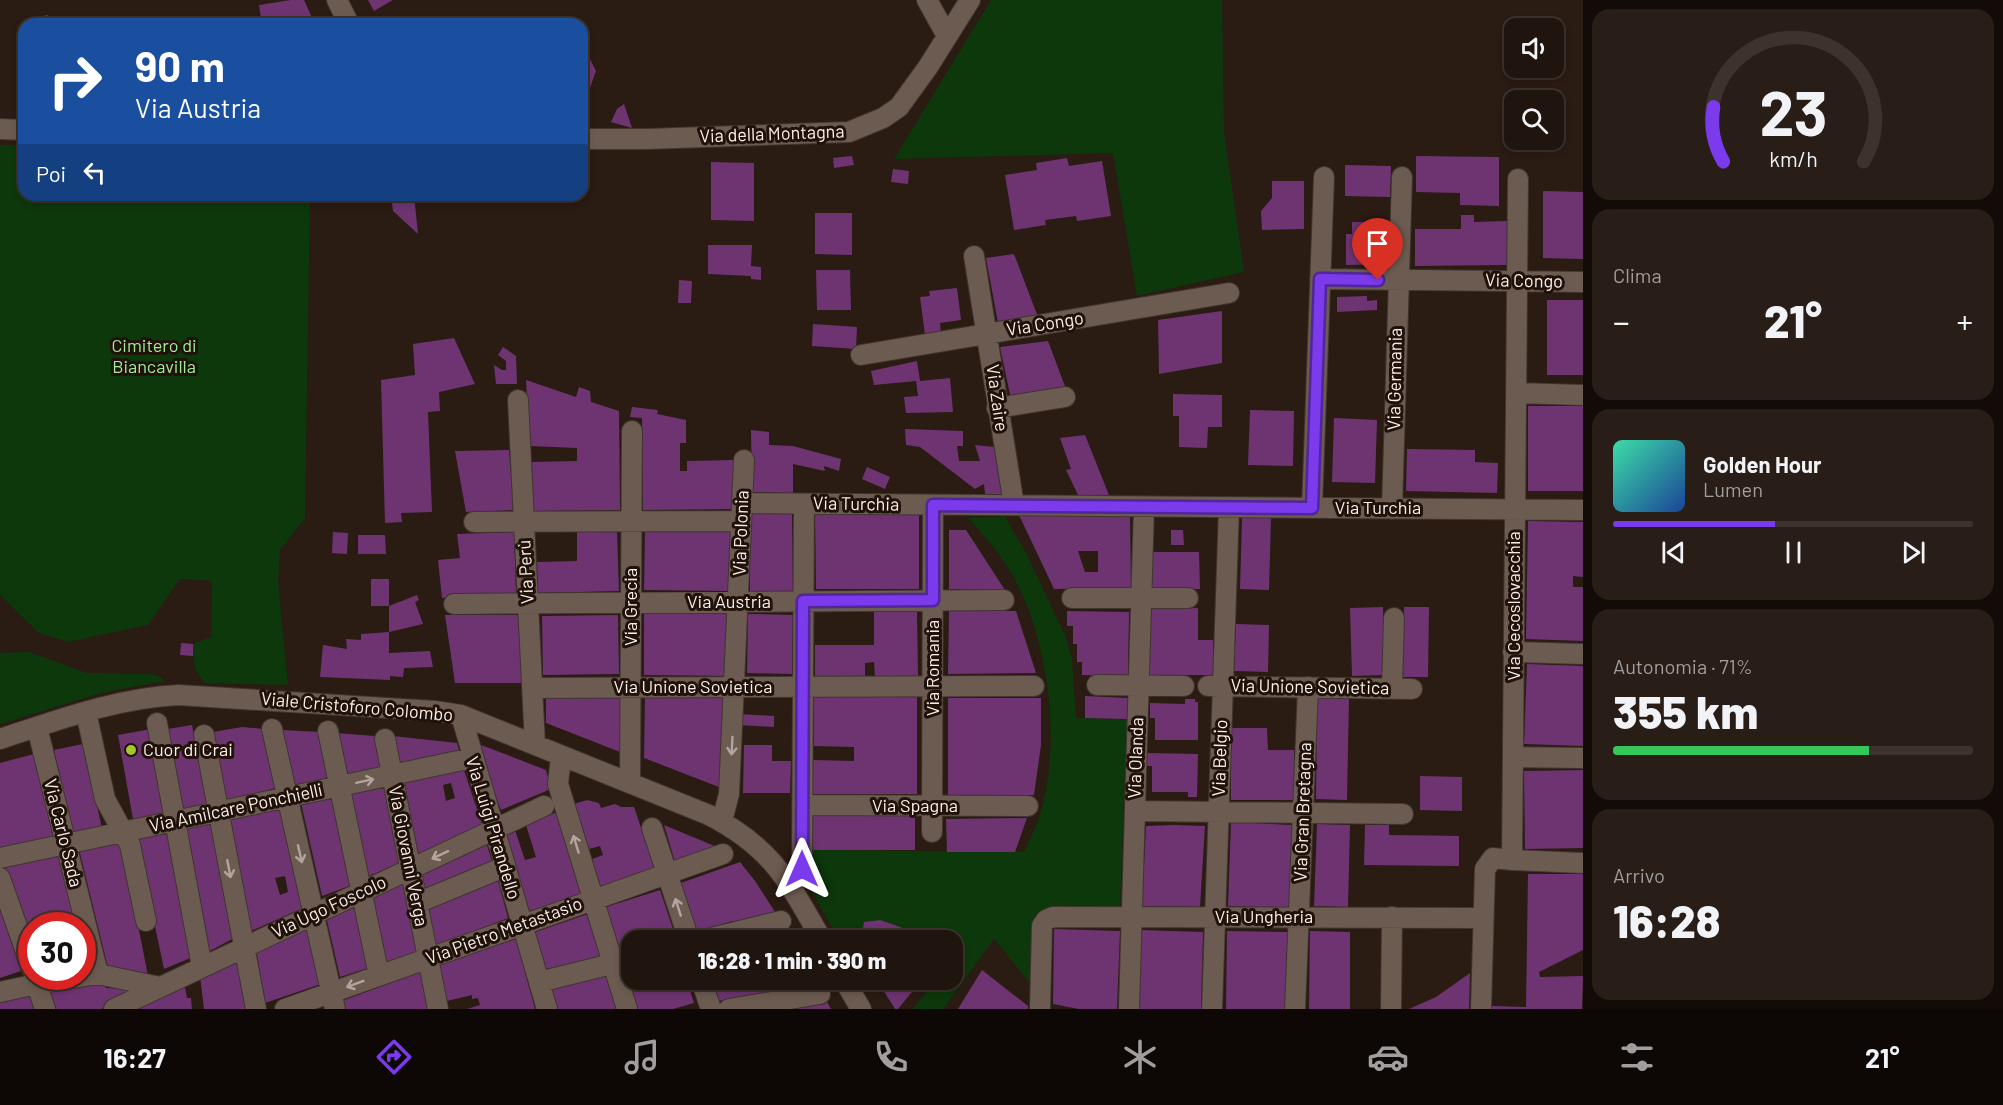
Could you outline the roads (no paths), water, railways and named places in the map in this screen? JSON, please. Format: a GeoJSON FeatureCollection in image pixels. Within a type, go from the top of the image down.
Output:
{"type":"FeatureCollection","features":[{"type":"Feature","properties":{"kind":"street"},"geometry":{"type":"LineString","coordinates":[[338,0],[346,18]]}},
{"type":"Feature","properties":{"kind":"street"},"geometry":{"type":"LineString","coordinates":[[927,0],[947,36]]}},
{"type":"Feature","properties":{"kind":"street","name":"Via della Montagna"},"geometry":{"type":"LineString","coordinates":[[588,139],[782,136],[849,132],[883,118],[899,107],[923,75],[970,0]]}},
{"type":"Feature","properties":{"kind":"street"},"geometry":{"type":"LineString","coordinates":[[0,129],[18,130]]}},
{"type":"Feature","properties":{"kind":"street"},"geometry":{"type":"LineString","coordinates":[[1312,508],[1324,177]]}},
{"type":"Feature","properties":{"kind":"street","name":"Via Germania"},"geometry":{"type":"LineString","coordinates":[[1392,508],[1402,177]]}},
{"type":"Feature","properties":{"kind":"street","name":"Via Cecoslovacchia"},"geometry":{"type":"LineString","coordinates":[[1512,860],[1518,179]]}},
{"type":"Feature","properties":{"kind":"street","name":"Via Zaire"},"geometry":{"type":"LineString","coordinates":[[974,256],[1014,505]]}},
{"type":"Feature","properties":{"kind":"street","name":"Via Congo"},"geometry":{"type":"LineString","coordinates":[[1320,279],[1583,282]]}},
{"type":"Feature","properties":{"kind":"street","name":"Via Congo"},"geometry":{"type":"LineString","coordinates":[[861,355],[1229,293]]}},
{"type":"Feature","properties":{"kind":"street"},"geometry":{"type":"LineString","coordinates":[[1516,393],[1583,395]]}},
{"type":"Feature","properties":{"kind":"street"},"geometry":{"type":"LineString","coordinates":[[998,408],[1065,397]]}},
{"type":"Feature","properties":{"kind":"street","name":"Via Perù"},"geometry":{"type":"LineString","coordinates":[[518,400],[535,745]]}},
{"type":"Feature","properties":{"kind":"street","name":"Via Grecia"},"geometry":{"type":"LineString","coordinates":[[630,783],[632,431]]}},
{"type":"Feature","properties":{"kind":"street","name":"Via Polonia"},"geometry":{"type":"LineString","coordinates":[[722,821],[729,794],[744,460]]}},
{"type":"Feature","properties":{"kind":"street"},"geometry":{"type":"LineString","coordinates":[[791,888],[802,869],[804,504]]}},
{"type":"Feature","properties":{"kind":"street","name":"Via Turchia"},"geometry":{"type":"LineString","coordinates":[[474,522],[631,521],[742,512],[804,504],[1583,510]]}},
{"type":"Feature","properties":{"kind":"street","name":"Via Romania"},"geometry":{"type":"LineString","coordinates":[[932,832],[933,505]]}},
{"type":"Feature","properties":{"kind":"street","name":"Via Olanda"},"geometry":{"type":"LineString","coordinates":[[1129,1009],[1144,507]]}},
{"type":"Feature","properties":{"kind":"street","name":"Via Belgio"},"geometry":{"type":"LineString","coordinates":[[1212,1009],[1218,811],[1216,686],[1229,507]]}},
{"type":"Feature","properties":{"kind":"street"},"geometry":{"type":"LineString","coordinates":[[1072,598],[1188,598]]}},
{"type":"Feature","properties":{"kind":"street","name":"Via Austria"},"geometry":{"type":"LineString","coordinates":[[454,604],[1004,600]]}},
{"type":"Feature","properties":{"kind":"street","name":"Via Unione Sovietica"},"geometry":{"type":"LineString","coordinates":[[1216,686],[1402,688],[1394,618]]}},
{"type":"Feature","properties":{"kind":"street"},"geometry":{"type":"LineString","coordinates":[[1514,652],[1583,654]]}},
{"type":"Feature","properties":{"kind":"street"},"geometry":{"type":"LineString","coordinates":[[1097,685],[1184,686]]}},
{"type":"Feature","properties":{"kind":"street","name":"Via Unione Sovietica"},"geometry":{"type":"LineString","coordinates":[[532,688],[1034,686]]}},
{"type":"Feature","properties":{"kind":"street","name":"Via Gran Bretagna"},"geometry":{"type":"LineString","coordinates":[[1295,1009],[1308,687]]}},
{"type":"Feature","properties":{"kind":"street","name":"Viale Cristoforo Colombo"},"geometry":{"type":"LineString","coordinates":[[0,739],[86,712],[152,696],[178,695],[435,711],[461,715],[722,821],[754,843],[774,862],[816,930]]}},
{"type":"Feature","properties":{"kind":"street"},"geometry":{"type":"LineString","coordinates":[[86,712],[105,799],[130,845],[146,921]]}},
{"type":"Feature","properties":{"kind":"street","name":"Via Luigi Pirandello"},"geometry":{"type":"LineString","coordinates":[[461,715],[547,1009]]}},
{"type":"Feature","properties":{"kind":"street"},"geometry":{"type":"LineString","coordinates":[[157,723],[202,967]]}},
{"type":"Feature","properties":{"kind":"street","name":"Via Carlo Sada"},"geometry":{"type":"LineString","coordinates":[[38,727],[98,974]]}},
{"type":"Feature","properties":{"kind":"street"},"geometry":{"type":"LineString","coordinates":[[272,729],[334,1001]]}},
{"type":"Feature","properties":{"kind":"street"},"geometry":{"type":"LineString","coordinates":[[328,731],[379,976]]}},
{"type":"Feature","properties":{"kind":"street"},"geometry":{"type":"LineString","coordinates":[[204,735],[256,1009]]}},
{"type":"Feature","properties":{"kind":"street","name":"Via Giovanni Verga"},"geometry":{"type":"LineString","coordinates":[[385,739],[438,1009]]}},
{"type":"Feature","properties":{"kind":"street"},"geometry":{"type":"LineString","coordinates":[[561,756],[558,784],[593,900],[621,959]]}},
{"type":"Feature","properties":{"kind":"street"},"geometry":{"type":"LineString","coordinates":[[1512,757],[1583,758]]}},
{"type":"Feature","properties":{"kind":"street","name":"Via Amilcare Ponchielli"},"geometry":{"type":"LineString","coordinates":[[0,858],[472,759]]}},
{"type":"Feature","properties":{"kind":"street","name":"Via Spagna"},"geometry":{"type":"LineString","coordinates":[[802,805],[1028,806]]}},
{"type":"Feature","properties":{"kind":"street","name":"Via Ugo Foscolo"},"geometry":{"type":"LineString","coordinates":[[114,1009],[544,806]]}},
{"type":"Feature","properties":{"kind":"street"},"geometry":{"type":"LineString","coordinates":[[1135,811],[1303,811],[1403,814]]}},
{"type":"Feature","properties":{"kind":"street"},"geometry":{"type":"LineString","coordinates":[[652,828],[686,930]]}},
{"type":"Feature","properties":{"kind":"street","name":"Via Pietro Metastasio"},"geometry":{"type":"LineString","coordinates":[[293,1008],[334,1001],[379,976],[723,854]]}},
{"type":"Feature","properties":{"kind":"street"},"geometry":{"type":"LineString","coordinates":[[1481,1009],[1485,868],[1493,858],[1583,862]]}},
{"type":"Feature","properties":{"kind":"street"},"geometry":{"type":"LineString","coordinates":[[417,903],[504,867]]}},
{"type":"Feature","properties":{"kind":"street"},"geometry":{"type":"LineString","coordinates":[[0,878],[18,930]]}},
{"type":"Feature","properties":{"kind":"street","name":"Via Ungheria"},"geometry":{"type":"LineString","coordinates":[[1040,1009],[1042,926],[1046,920],[1053,917],[1483,918]]}},
{"type":"Feature","properties":{"kind":"street"},"geometry":{"type":"LineString","coordinates":[[1391,1009],[1392,917]]}},
{"type":"Feature","properties":{"kind":"street"},"geometry":{"type":"LineString","coordinates":[[745,930],[781,921]]}},
{"type":"Feature","properties":{"kind":"street"},"geometry":{"type":"LineString","coordinates":[[539,982],[621,961]]}},
{"type":"Feature","properties":{"kind":"street"},"geometry":{"type":"LineString","coordinates":[[98,974],[160,987]]}},
{"type":"Feature","properties":{"kind":"street"},"geometry":{"type":"LineString","coordinates":[[0,992],[18,984]]}},
{"type":"Feature","properties":{"kind":"street"},"geometry":{"type":"LineString","coordinates":[[39,990],[45,1009]]}},
{"type":"Feature","properties":{"kind":"street"},"geometry":{"type":"LineString","coordinates":[[625,990],[627,1009]]}},
{"type":"Feature","properties":{"kind":"street"},"geometry":{"type":"LineString","coordinates":[[704,990],[711,1009]]}},
{"type":"Feature","properties":{"kind":"street"},"geometry":{"type":"LineString","coordinates":[[850,990],[861,1009]]}},
{"type":"Feature","properties":{"kind":"street"},"geometry":{"type":"LineString","coordinates":[[729,1009],[820,994]]}},
{"type":"Feature","properties":{"kind":"place","name":"Cuor di Crai"},"geometry":{"type":"Point","coordinates":[131,750]}},
{"type":"Feature","properties":{"kind":"park label","name":"Cimitero di Biancavilla"},"geometry":{"type":"Point","coordinates":[154,356]}}]}
